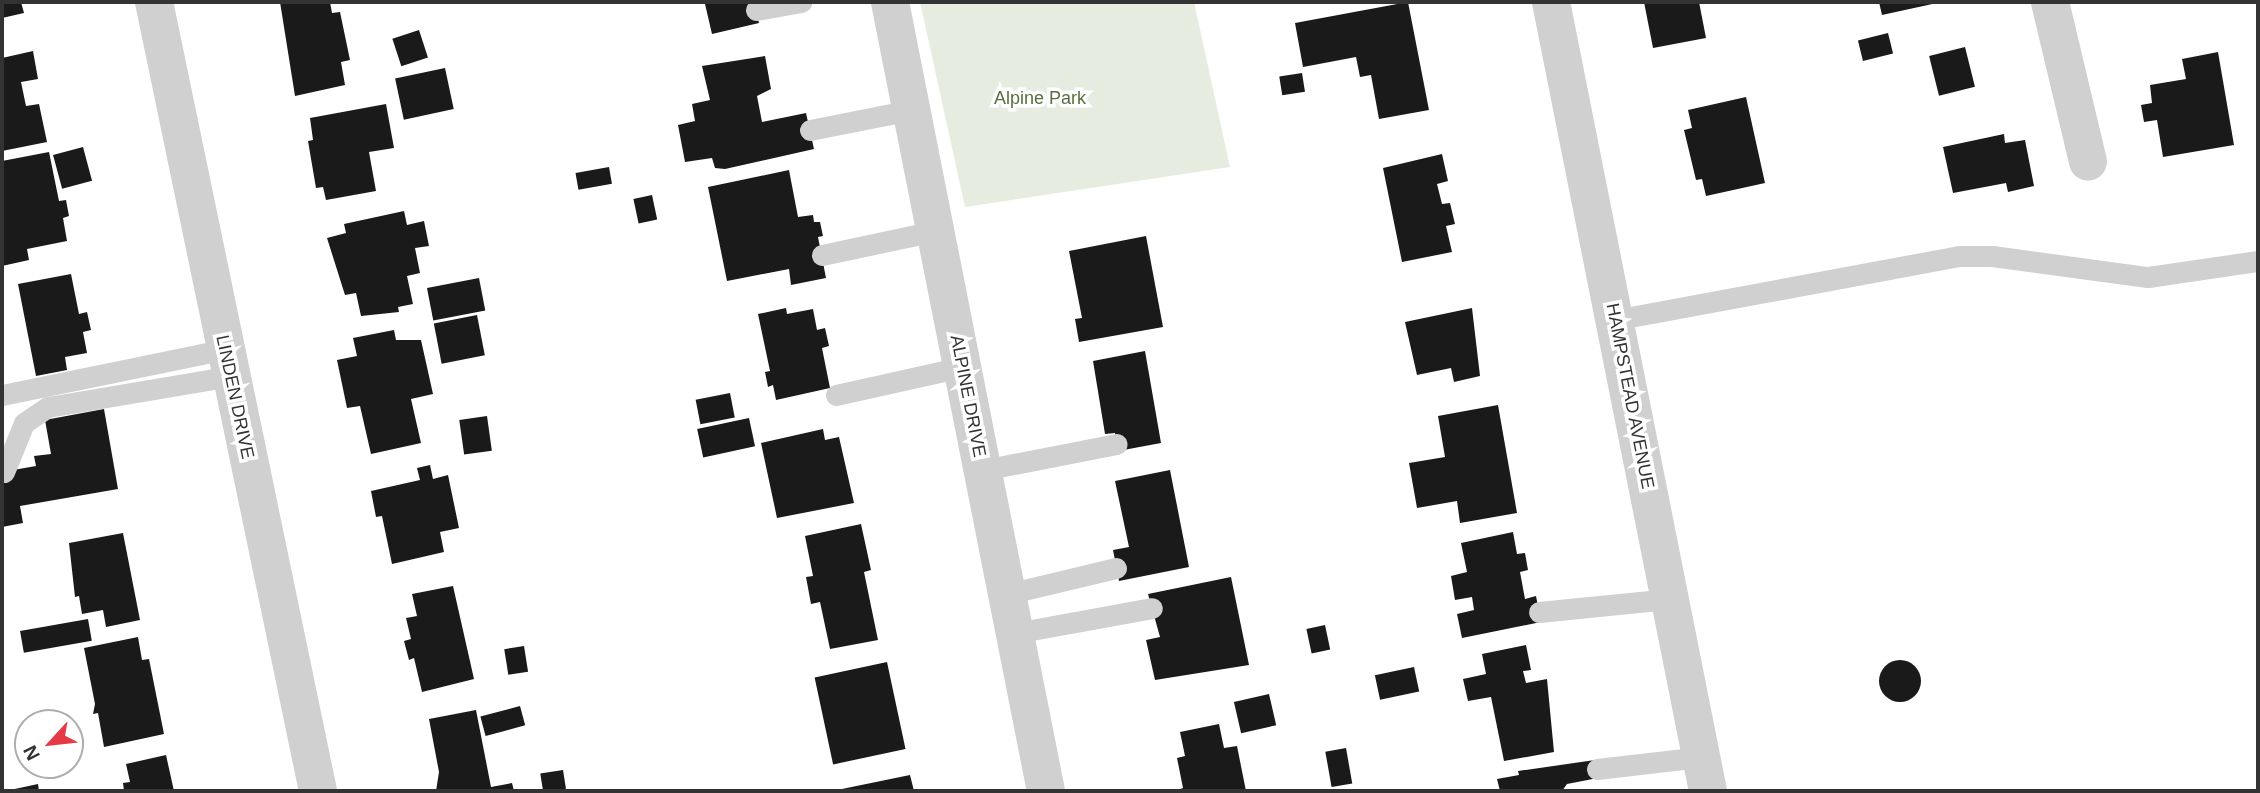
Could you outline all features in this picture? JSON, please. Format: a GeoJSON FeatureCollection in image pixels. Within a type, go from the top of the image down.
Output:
{"type":"FeatureCollection","features":[{"type":"Feature","properties":{"kind":"street","name":"LINDEN DRIVE"},"geometry":{"type":"LineString","coordinates":[[154,2],[317,791]]}},
{"type":"Feature","properties":{"kind":"street","name":"ALPINE DRIVE"},"geometry":{"type":"LineString","coordinates":[[890,2],[1046,791]]}},
{"type":"Feature","properties":{"kind":"street","name":"HAMPSTEAD AVENUE"},"geometry":{"type":"LineString","coordinates":[[1551,2],[1705,774]]}},
{"type":"Feature","properties":{"kind":"street"},"geometry":{"type":"LineString","coordinates":[[2050,2],[2088,162]]}},
{"type":"Feature","properties":{"kind":"lane"},"geometry":{"type":"LineString","coordinates":[[756,10],[800,2]]}},
{"type":"Feature","properties":{"kind":"lane"},"geometry":{"type":"LineString","coordinates":[[810,130],[911,110]]}},
{"type":"Feature","properties":{"kind":"lane"},"geometry":{"type":"LineString","coordinates":[[822,255],[935,231]]}},
{"type":"Feature","properties":{"kind":"lane"},"geometry":{"type":"LineString","coordinates":[[1614,320],[1959,256],[2148,277],[2258,261]]}},
{"type":"Feature","properties":{"kind":"lane"},"geometry":{"type":"LineString","coordinates":[[2,395],[229,363]]}},
{"type":"Feature","properties":{"kind":"lane"},"geometry":{"type":"LineString","coordinates":[[4,472],[24,423],[48,407],[229,363]]}},
{"type":"Feature","properties":{"kind":"lane"},"geometry":{"type":"LineString","coordinates":[[836,396],[962,367]]}},
{"type":"Feature","properties":{"kind":"lane"},"geometry":{"type":"LineString","coordinates":[[983,470],[1117,444]]}},
{"type":"Feature","properties":{"kind":"lane"},"geometry":{"type":"LineString","coordinates":[[1007,594],[1116,568]]}},
{"type":"Feature","properties":{"kind":"lane"},"geometry":{"type":"LineString","coordinates":[[1539,611],[1670,599]]}},
{"type":"Feature","properties":{"kind":"lane"},"geometry":{"type":"LineString","coordinates":[[1016,633],[1152,608]]}},
{"type":"Feature","properties":{"kind":"lane"},"geometry":{"type":"LineString","coordinates":[[1597,769],[1705,774]]}},
{"type":"Feature","properties":{"kind":"green space","name":"Alpine Park"},"geometry":{"type":"Polygon","coordinates":[[[920,2],[1194,2],[1230,167],[965,207],[920,2]]]}},
{"type":"Feature","properties":{"kind":"building"},"geometry":{"type":"Polygon","coordinates":[[[2,2],[21,2],[24,13],[2,18],[2,2]]]}},
{"type":"Feature","properties":{"kind":"building"},"geometry":{"type":"Polygon","coordinates":[[[280,2],[330,2],[332,13],[340,12],[350,60],[341,62],[345,85],[295,96],[280,2]]]}},
{"type":"Feature","properties":{"kind":"building"},"geometry":{"type":"Polygon","coordinates":[[[701,2],[754,2],[759,23],[712,34],[705,4],[701,2]]]}},
{"type":"Feature","properties":{"kind":"building"},"geometry":{"type":"Polygon","coordinates":[[[1408,2],[1429,110],[1379,119],[1371,75],[1360,77],[1356,57],[1303,67],[1295,23],[1408,2]]]}},
{"type":"Feature","properties":{"kind":"building"},"geometry":{"type":"Polygon","coordinates":[[[1644,2],[1699,2],[1706,38],[1653,48],[1644,2]]]}},
{"type":"Feature","properties":{"kind":"building"},"geometry":{"type":"Polygon","coordinates":[[[1879,2],[1936,2],[1937,3],[1882,15],[1879,2]]]}},
{"type":"Feature","properties":{"kind":"building"},"geometry":{"type":"Polygon","coordinates":[[[419,30],[428,58],[401,66],[392,39],[419,30]]]}},
{"type":"Feature","properties":{"kind":"building"},"geometry":{"type":"Polygon","coordinates":[[[1888,33],[1893,53],[1863,61],[1858,40],[1888,33]]]}},
{"type":"Feature","properties":{"kind":"building"},"geometry":{"type":"Polygon","coordinates":[[[1965,47],[1975,87],[1939,96],[1929,56],[1965,47]]]}},
{"type":"Feature","properties":{"kind":"building"},"geometry":{"type":"Polygon","coordinates":[[[33,51],[38,79],[21,82],[26,106],[39,104],[47,142],[2,151],[2,58],[33,51]]]}},
{"type":"Feature","properties":{"kind":"building"},"geometry":{"type":"Polygon","coordinates":[[[2218,52],[2234,145],[2163,157],[2157,120],[2144,122],[2141,105],[2152,103],[2150,85],[2186,79],[2182,59],[2218,52]]]}},
{"type":"Feature","properties":{"kind":"building"},"geometry":{"type":"Polygon","coordinates":[[[765,56],[771,89],[757,96],[762,122],[806,113],[814,149],[725,169],[715,168],[712,158],[685,162],[678,125],[695,121],[692,104],[710,100],[702,66],[765,56]]]}},
{"type":"Feature","properties":{"kind":"building"},"geometry":{"type":"Polygon","coordinates":[[[445,68],[454,109],[404,120],[395,79],[445,68]]]}},
{"type":"Feature","properties":{"kind":"building"},"geometry":{"type":"Polygon","coordinates":[[[1302,73],[1305,92],[1282,95],[1279,77],[1302,73]]]}},
{"type":"Feature","properties":{"kind":"building"},"geometry":{"type":"Polygon","coordinates":[[[1746,97],[1765,183],[1706,196],[1702,179],[1696,180],[1684,130],[1692,128],[1688,110],[1746,97]]]}},
{"type":"Feature","properties":{"kind":"building"},"geometry":{"type":"Polygon","coordinates":[[[386,104],[394,148],[369,152],[376,191],[326,200],[323,187],[316,188],[308,141],[313,140],[310,118],[386,104]]]}},
{"type":"Feature","properties":{"kind":"building"},"geometry":{"type":"Polygon","coordinates":[[[2004,134],[2005,143],[2025,140],[2034,186],[2008,192],[2006,183],[1953,193],[1943,147],[2004,134]]]}},
{"type":"Feature","properties":{"kind":"building"},"geometry":{"type":"Polygon","coordinates":[[[83,147],[92,181],[62,189],[53,155],[83,147]]]}},
{"type":"Feature","properties":{"kind":"building"},"geometry":{"type":"Polygon","coordinates":[[[49,152],[59,201],[66,200],[69,216],[63,218],[67,241],[27,249],[29,260],[2,266],[2,161],[49,152]]]}},
{"type":"Feature","properties":{"kind":"building"},"geometry":{"type":"Polygon","coordinates":[[[1442,154],[1448,181],[1437,184],[1442,204],[1450,203],[1455,224],[1446,226],[1452,252],[1402,262],[1383,168],[1442,154]]]}},
{"type":"Feature","properties":{"kind":"building"},"geometry":{"type":"Polygon","coordinates":[[[609,167],[612,184],[578,190],[576,173],[609,167]]]}},
{"type":"Feature","properties":{"kind":"building"},"geometry":{"type":"Polygon","coordinates":[[[789,170],[798,217],[813,215],[814,222],[820,222],[823,236],[818,237],[826,278],[791,285],[789,269],[727,281],[708,187],[789,170]]]}},
{"type":"Feature","properties":{"kind":"building"},"geometry":{"type":"Polygon","coordinates":[[[652,195],[657,219],[639,223],[633,199],[652,195]]]}},
{"type":"Feature","properties":{"kind":"building"},"geometry":{"type":"Polygon","coordinates":[[[404,211],[407,225],[424,221],[429,246],[415,248],[420,273],[407,276],[413,304],[398,307],[399,312],[361,316],[356,293],[345,295],[327,238],[346,233],[344,224],[404,211]]]}},
{"type":"Feature","properties":{"kind":"building"},"geometry":{"type":"Polygon","coordinates":[[[1146,236],[1163,327],[1079,342],[1075,319],[1082,318],[1069,251],[1146,236]]]}},
{"type":"Feature","properties":{"kind":"building"},"geometry":{"type":"Polygon","coordinates":[[[71,274],[79,314],[87,312],[91,330],[83,332],[87,353],[65,357],[67,370],[36,376],[18,284],[71,274]]]}},
{"type":"Feature","properties":{"kind":"building"},"geometry":{"type":"Polygon","coordinates":[[[479,278],[485,310],[433,321],[427,288],[479,278]]]}},
{"type":"Feature","properties":{"kind":"building"},"geometry":{"type":"Polygon","coordinates":[[[786,308],[787,314],[813,309],[817,330],[825,328],[829,346],[822,348],[830,388],[776,400],[773,385],[768,387],[765,372],[770,371],[758,314],[786,308]]]}},
{"type":"Feature","properties":{"kind":"building"},"geometry":{"type":"Polygon","coordinates":[[[1472,308],[1480,376],[1454,382],[1451,368],[1417,375],[1405,322],[1472,308]]]}},
{"type":"Feature","properties":{"kind":"building"},"geometry":{"type":"Polygon","coordinates":[[[477,315],[485,355],[442,364],[434,323],[477,315]]]}},
{"type":"Feature","properties":{"kind":"building"},"geometry":{"type":"Polygon","coordinates":[[[394,330],[396,340],[421,340],[433,394],[411,399],[421,443],[371,454],[360,406],[347,408],[337,360],[357,356],[353,338],[394,330]]]}},
{"type":"Feature","properties":{"kind":"building"},"geometry":{"type":"Polygon","coordinates":[[[1145,351],[1161,443],[1118,451],[1115,433],[1105,434],[1093,361],[1145,351]]]}},
{"type":"Feature","properties":{"kind":"building"},"geometry":{"type":"Polygon","coordinates":[[[730,393],[735,418],[700,424],[696,400],[730,393]]]}},
{"type":"Feature","properties":{"kind":"building"},"geometry":{"type":"Polygon","coordinates":[[[1498,405],[1517,513],[1460,523],[1457,501],[1417,508],[1409,463],[1445,457],[1438,416],[1498,405]]]}},
{"type":"Feature","properties":{"kind":"building"},"geometry":{"type":"Polygon","coordinates":[[[104,409],[118,489],[20,506],[23,523],[2,527],[2,472],[36,466],[34,456],[51,454],[45,420],[104,409]]]}},
{"type":"Feature","properties":{"kind":"building"},"geometry":{"type":"Polygon","coordinates":[[[487,416],[492,451],[464,455],[459,420],[487,416]]]}},
{"type":"Feature","properties":{"kind":"building"},"geometry":{"type":"Polygon","coordinates":[[[749,418],[755,446],[703,457],[697,429],[749,418]]]}},
{"type":"Feature","properties":{"kind":"building"},"geometry":{"type":"Polygon","coordinates":[[[823,429],[825,440],[839,437],[854,503],[777,518],[761,443],[823,429]]]}},
{"type":"Feature","properties":{"kind":"building"},"geometry":{"type":"Polygon","coordinates":[[[430,465],[433,479],[448,475],[459,528],[440,532],[444,552],[392,564],[382,516],[376,517],[371,491],[420,480],[417,468],[430,465]]]}},
{"type":"Feature","properties":{"kind":"building"},"geometry":{"type":"Polygon","coordinates":[[[1170,470],[1189,567],[1119,581],[1113,550],[1129,547],[1115,481],[1170,470]]]}},
{"type":"Feature","properties":{"kind":"building"},"geometry":{"type":"Polygon","coordinates":[[[861,524],[871,570],[864,572],[878,640],[830,649],[820,602],[811,604],[806,577],[813,576],[805,536],[861,524]]]}},
{"type":"Feature","properties":{"kind":"building"},"geometry":{"type":"Polygon","coordinates":[[[1513,532],[1517,554],[1525,553],[1528,570],[1520,572],[1525,599],[1536,596],[1541,622],[1462,638],[1457,614],[1474,610],[1472,597],[1455,600],[1451,576],[1467,572],[1461,543],[1513,532]]]}},
{"type":"Feature","properties":{"kind":"building"},"geometry":{"type":"Polygon","coordinates":[[[123,533],[140,620],[106,627],[103,610],[82,614],[79,596],[75,597],[69,543],[123,533]]]}},
{"type":"Feature","properties":{"kind":"building"},"geometry":{"type":"Polygon","coordinates":[[[1231,577],[1249,665],[1155,680],[1146,640],[1160,637],[1148,594],[1231,577]]]}},
{"type":"Feature","properties":{"kind":"building"},"geometry":{"type":"Polygon","coordinates":[[[453,586],[474,679],[422,692],[414,658],[409,660],[404,641],[411,639],[406,618],[417,616],[412,594],[453,586]]]}},
{"type":"Feature","properties":{"kind":"building"},"geometry":{"type":"Polygon","coordinates":[[[88,619],[92,641],[24,653],[20,631],[88,619]]]}},
{"type":"Feature","properties":{"kind":"building"},"geometry":{"type":"Polygon","coordinates":[[[1325,625],[1330,649],[1312,653],[1306,629],[1325,625]]]}},
{"type":"Feature","properties":{"kind":"building"},"geometry":{"type":"Polygon","coordinates":[[[138,637],[142,660],[149,659],[164,734],[104,747],[98,713],[93,714],[95,704],[84,648],[138,637]]]}},
{"type":"Feature","properties":{"kind":"building"},"geometry":{"type":"Polygon","coordinates":[[[1526,645],[1531,670],[1523,671],[1526,683],[1547,679],[1554,752],[1504,761],[1491,697],[1468,701],[1463,679],[1486,674],[1482,654],[1526,645]]]}},
{"type":"Feature","properties":{"kind":"building"},"geometry":{"type":"Polygon","coordinates":[[[524,646],[528,672],[508,675],[504,649],[524,646]]]}},
{"type":"Feature","properties":{"kind":"building"},"geometry":{"type":"Polygon","coordinates":[[[1900,660],[1915,666],[1921,681],[1915,696],[1900,702],[1885,696],[1879,681],[1885,666],[1900,660]]]}},
{"type":"Feature","properties":{"kind":"building"},"geometry":{"type":"Polygon","coordinates":[[[887,662],[906,749],[833,764],[815,677],[887,662]]]}},
{"type":"Feature","properties":{"kind":"building"},"geometry":{"type":"Polygon","coordinates":[[[1414,667],[1419,691],[1380,700],[1375,675],[1414,667]]]}},
{"type":"Feature","properties":{"kind":"building"},"geometry":{"type":"Polygon","coordinates":[[[1269,694],[1276,725],[1241,733],[1234,702],[1269,694]]]}},
{"type":"Feature","properties":{"kind":"building"},"geometry":{"type":"Polygon","coordinates":[[[520,706],[525,725],[486,736],[480,717],[520,706]]]}},
{"type":"Feature","properties":{"kind":"building"},"geometry":{"type":"Polygon","coordinates":[[[476,710],[491,787],[512,783],[514,791],[436,791],[439,772],[429,719],[476,710]]]}},
{"type":"Feature","properties":{"kind":"building"},"geometry":{"type":"Polygon","coordinates":[[[1219,724],[1224,748],[1237,746],[1246,791],[1174,791],[1183,788],[1177,758],[1185,756],[1180,732],[1219,724]]]}},
{"type":"Feature","properties":{"kind":"building"},"geometry":{"type":"Polygon","coordinates":[[[1346,748],[1352,783],[1332,787],[1325,752],[1346,748]]]}},
{"type":"Feature","properties":{"kind":"building"},"geometry":{"type":"Polygon","coordinates":[[[166,755],[174,791],[124,791],[123,783],[130,782],[126,764],[166,755]]]}},
{"type":"Feature","properties":{"kind":"building"},"geometry":{"type":"Polygon","coordinates":[[[1595,760],[1598,778],[1567,784],[1562,791],[1500,791],[1497,779],[1519,775],[1518,771],[1595,760]]]}},
{"type":"Feature","properties":{"kind":"building"},"geometry":{"type":"Polygon","coordinates":[[[563,770],[566,789],[543,791],[540,774],[563,770]]]}},
{"type":"Feature","properties":{"kind":"building"},"geometry":{"type":"Polygon","coordinates":[[[910,775],[914,791],[837,791],[837,790],[910,775]]]}},
{"type":"Feature","properties":{"kind":"building"},"geometry":{"type":"Polygon","coordinates":[[[38,784],[39,791],[10,791],[10,790],[38,784]]]}}]}
